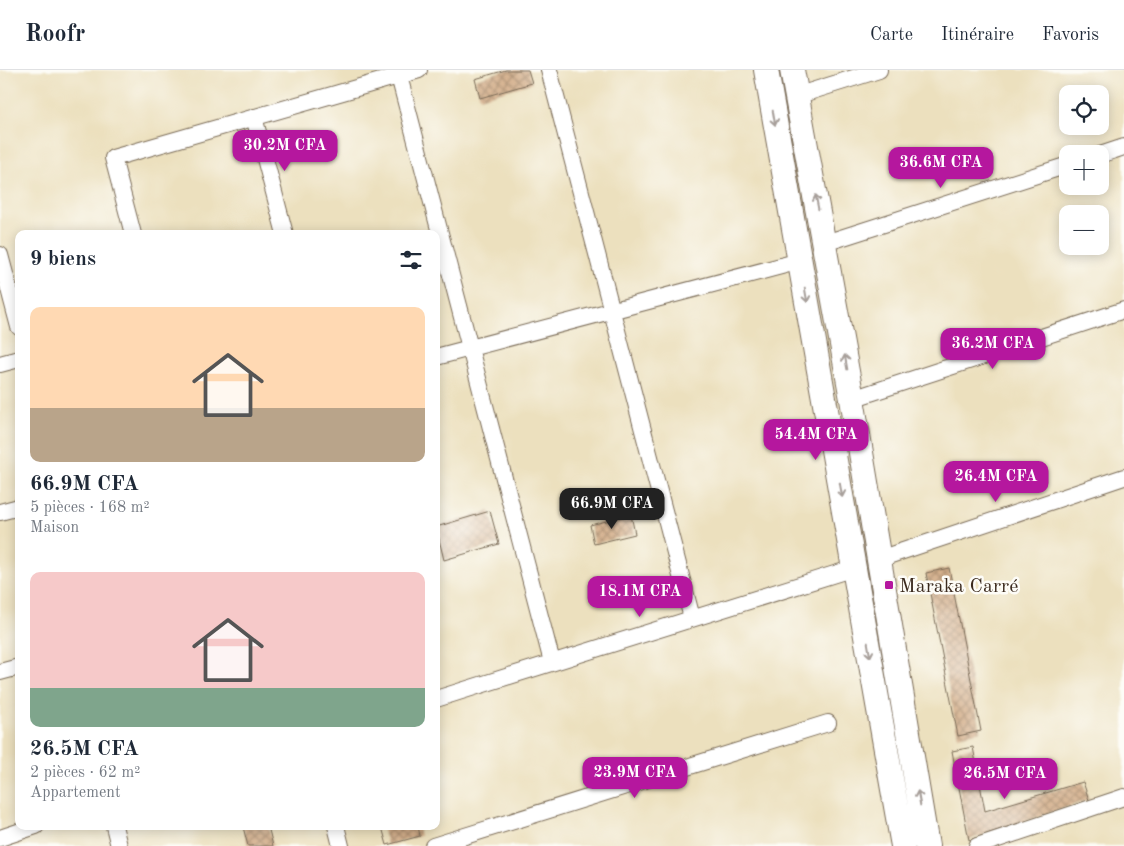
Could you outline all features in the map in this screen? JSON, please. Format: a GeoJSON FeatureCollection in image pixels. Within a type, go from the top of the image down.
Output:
{"type":"FeatureCollection","features":[{"type":"Feature","properties":{"kind":"main road"},"geometry":{"type":"LineString","coordinates":[[766,70],[904,846]]}},
{"type":"Feature","properties":{"kind":"main road"},"geometry":{"type":"LineString","coordinates":[[792,70],[825,243],[927,846]]}},
{"type":"Feature","properties":{"kind":"street"},"geometry":{"type":"LineString","coordinates":[[132,230],[113,158],[419,70]]}},
{"type":"Feature","properties":{"kind":"street"},"geometry":{"type":"LineString","coordinates":[[549,70],[692,618]]}},
{"type":"Feature","properties":{"kind":"street"},"geometry":{"type":"LineString","coordinates":[[796,96],[879,70]]}},
{"type":"Feature","properties":{"kind":"street"},"geometry":{"type":"LineString","coordinates":[[398,76],[439,230]]}},
{"type":"Feature","properties":{"kind":"street"},"geometry":{"type":"LineString","coordinates":[[254,117],[284,230]]}},
{"type":"Feature","properties":{"kind":"street"},"geometry":{"type":"LineString","coordinates":[[1109,152],[1124,147]]}},
{"type":"Feature","properties":{"kind":"street"},"geometry":{"type":"LineString","coordinates":[[825,243],[1059,168]]}},
{"type":"Feature","properties":{"kind":"street"},"geometry":{"type":"LineString","coordinates":[[440,235],[552,662]]}},
{"type":"Feature","properties":{"kind":"street"},"geometry":{"type":"LineString","coordinates":[[0,255],[15,312]]}},
{"type":"Feature","properties":{"kind":"street"},"geometry":{"type":"LineString","coordinates":[[440,356],[800,262]]}},
{"type":"Feature","properties":{"kind":"street"},"geometry":{"type":"LineString","coordinates":[[852,400],[1124,310]]}},
{"type":"Feature","properties":{"kind":"street"},"geometry":{"type":"LineString","coordinates":[[0,364],[15,360]]}},
{"type":"Feature","properties":{"kind":"street"},"geometry":{"type":"LineString","coordinates":[[879,560],[1124,477]]}},
{"type":"Feature","properties":{"kind":"street"},"geometry":{"type":"LineString","coordinates":[[0,512],[15,508]]}},
{"type":"Feature","properties":{"kind":"street"},"geometry":{"type":"LineString","coordinates":[[440,698],[854,568]]}},
{"type":"Feature","properties":{"kind":"street"},"geometry":{"type":"LineString","coordinates":[[0,672],[15,668]]}},
{"type":"Feature","properties":{"kind":"street"},"geometry":{"type":"LineString","coordinates":[[432,846],[828,723]]}},
{"type":"Feature","properties":{"kind":"street"},"geometry":{"type":"LineString","coordinates":[[977,846],[1124,797]]}},
{"type":"Feature","properties":{"kind":"street"},"geometry":{"type":"LineString","coordinates":[[0,838],[24,830]]}},
{"type":"Feature","properties":{"kind":"street"},"geometry":{"type":"LineString","coordinates":[[115,830],[119,846]]}},
{"type":"Feature","properties":{"kind":"street"},"geometry":{"type":"LineString","coordinates":[[337,830],[341,846]]}},
{"type":"Feature","properties":{"kind":"building"},"geometry":{"type":"Polygon","coordinates":[[[506,70],[528,70],[532,83],[480,98],[475,79],[506,70]]]}},
{"type":"Feature","properties":{"kind":"building"},"geometry":{"type":"Polygon","coordinates":[[[490,511],[499,544],[444,560],[440,544],[440,526],[490,511]]]}},
{"type":"Feature","properties":{"kind":"building"},"geometry":{"type":"Polygon","coordinates":[[[631,515],[635,534],[594,544],[590,525],[631,515]]]}},
{"type":"Feature","properties":{"kind":"building"},"geometry":{"type":"Polygon","coordinates":[[[949,568],[981,731],[958,736],[926,573],[949,568]]]}},
{"type":"Feature","properties":{"kind":"building"},"geometry":{"type":"Polygon","coordinates":[[[973,747],[985,811],[1083,782],[1089,800],[969,840],[952,751],[973,747]]]}},
{"type":"Feature","properties":{"kind":"building"},"geometry":{"type":"Polygon","coordinates":[[[244,830],[269,830],[273,846],[248,846],[244,830]]]}},
{"type":"Feature","properties":{"kind":"building"},"geometry":{"type":"Polygon","coordinates":[[[383,830],[419,830],[420,836],[387,845],[383,830]]]}},
{"type":"Feature","properties":{"kind":"place","name":"Maraka Carré"},"geometry":{"type":"Point","coordinates":[889,585]}}]}
